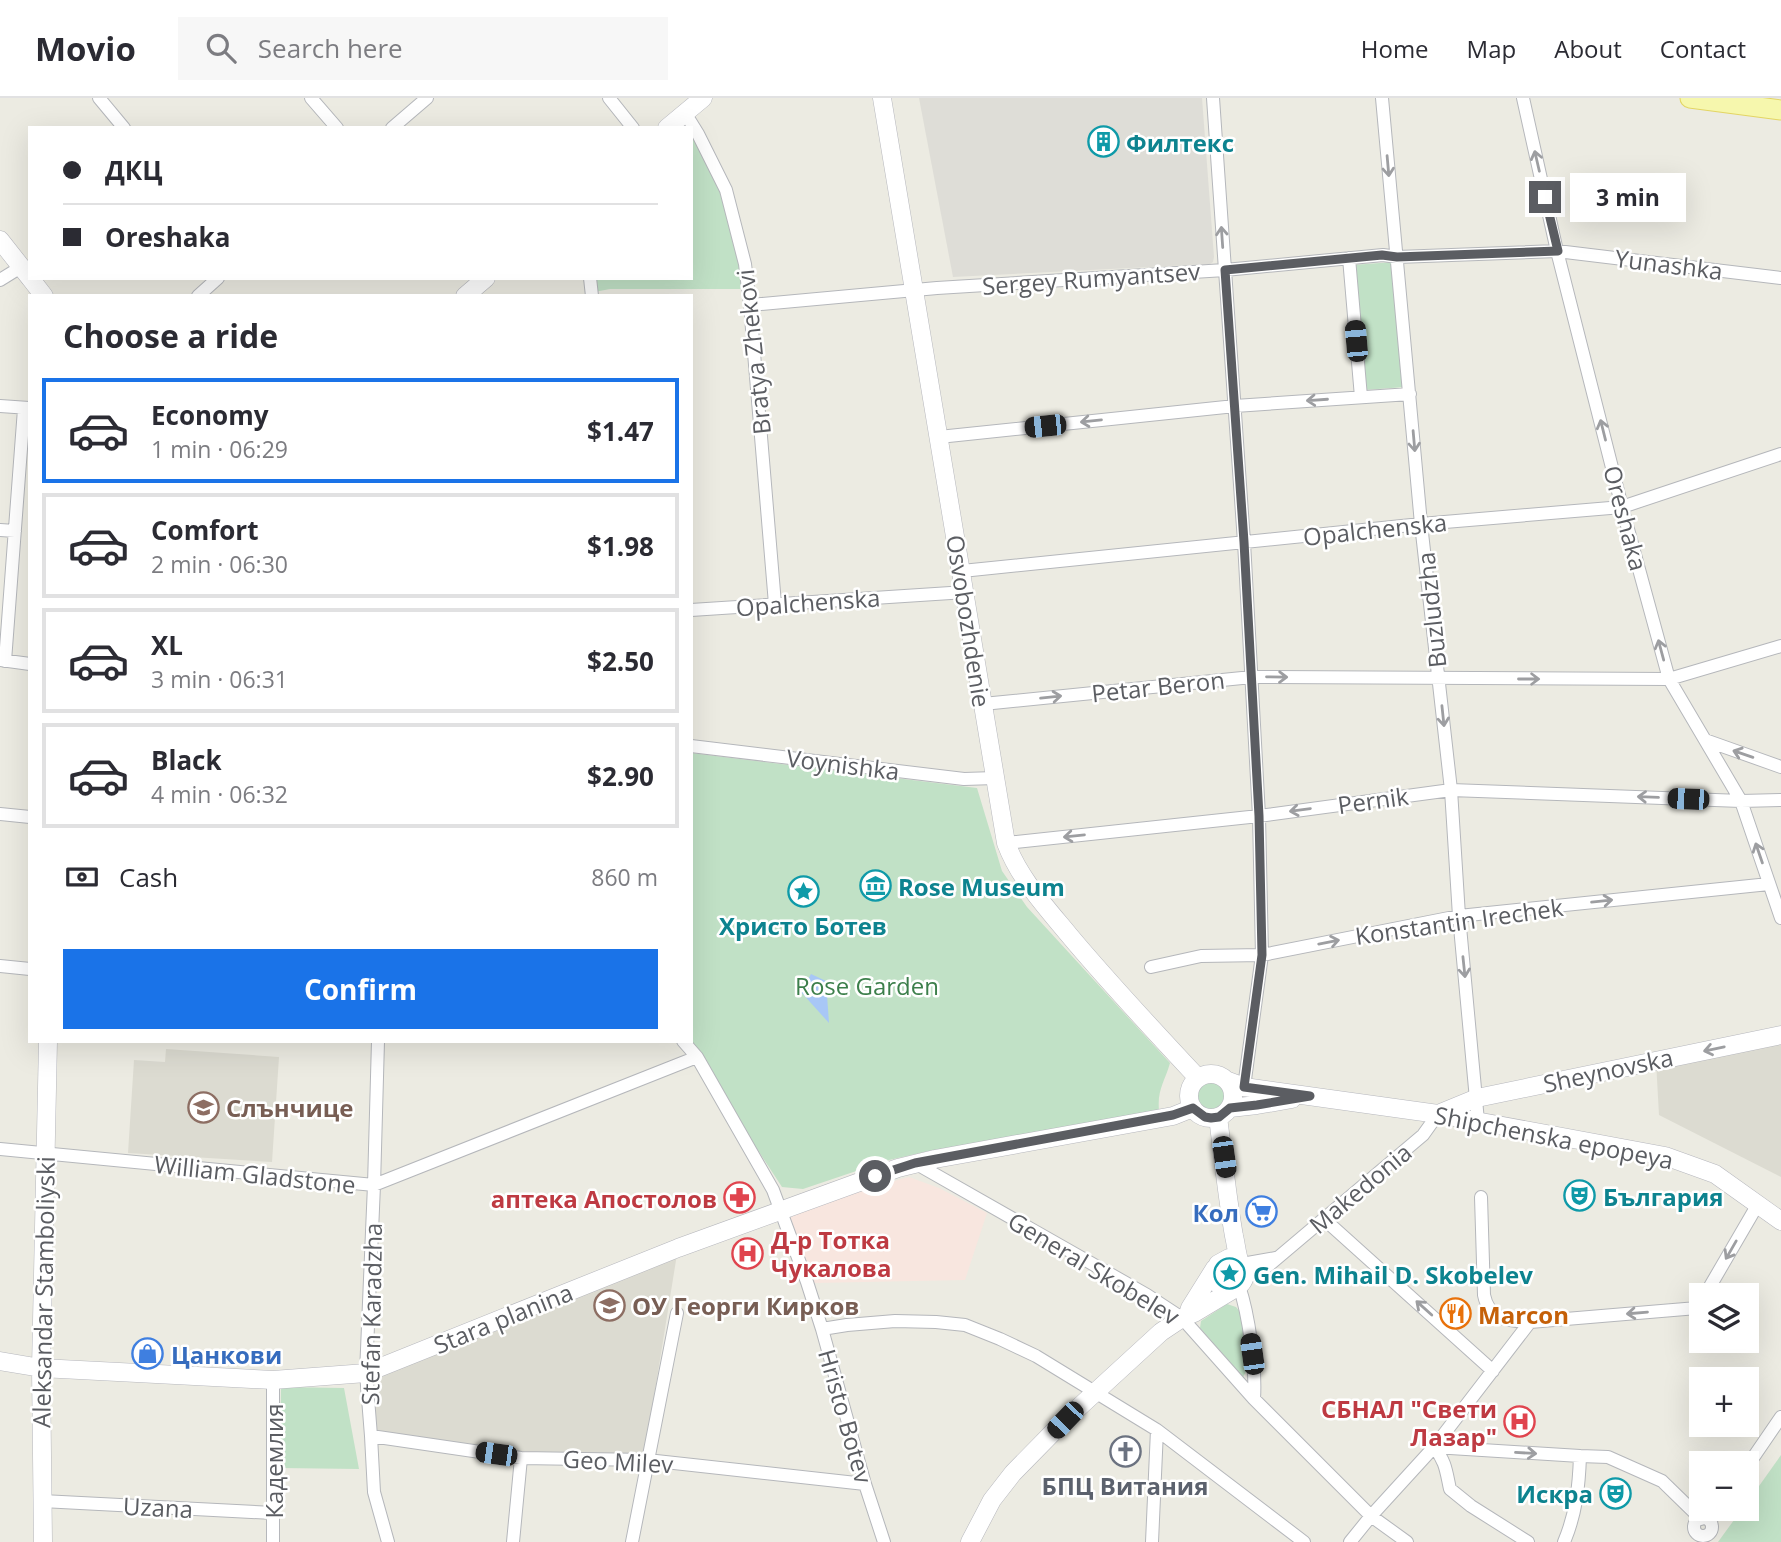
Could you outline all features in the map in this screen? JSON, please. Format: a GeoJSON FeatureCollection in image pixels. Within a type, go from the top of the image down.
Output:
{"type":"FeatureCollection","features":[{"type":"Feature","properties":{"kind":"main road"},"geometry":{"type":"LineString","coordinates":[[669,126],[703,98]]}},
{"type":"Feature","properties":{"kind":"main road","name":"Osvobozhdenie"},"geometry":{"type":"LineString","coordinates":[[882,98],[1006,843],[1020,872],[1040,901],[1108,982],[1198,1078]]}},
{"type":"Feature","properties":{"kind":"main road"},"geometry":{"type":"LineString","coordinates":[[1689,98],[1781,110]]}},
{"type":"Feature","properties":{"kind":"main road"},"geometry":{"type":"LineString","coordinates":[[0,240],[27,274]]}},
{"type":"Feature","properties":{"kind":"main road"},"geometry":{"type":"LineString","coordinates":[[32,280],[42,294]]}},
{"type":"Feature","properties":{"kind":"main road"},"geometry":{"type":"LineString","coordinates":[[466,294],[480,280]]}},
{"type":"Feature","properties":{"kind":"main road","name":"Sheynovska"},"geometry":{"type":"LineString","coordinates":[[1438,1114],[1476,1098],[1781,1035]]}},
{"type":"Feature","properties":{"kind":"main road","name":"Aleksandar Stamboliyski"},"geometry":{"type":"LineString","coordinates":[[43,1542],[41,1368],[48,1043]]}},
{"type":"Feature","properties":{"kind":"main road"},"geometry":{"type":"LineString","coordinates":[[1210,1073],[1223,1076],[1236,1084],[1232,1087],[1233,1101],[1224,1112],[1205,1117],[1193,1108],[1189,1096],[1193,1083],[1198,1078],[1210,1073]]}},
{"type":"Feature","properties":{"kind":"main road","name":"Shipchenska epopeya"},"geometry":{"type":"LineString","coordinates":[[1236,1084],[1438,1114],[1665,1156],[1715,1174],[1781,1221]]}},
{"type":"Feature","properties":{"kind":"main road","name":"Shipchenska epopeya"},"geometry":{"type":"LineString","coordinates":[[1224,1112],[1310,1096]]}},
{"type":"Feature","properties":{"kind":"main road","name":"Stara planina"},"geometry":{"type":"LineString","coordinates":[[0,1361],[41,1368],[273,1380],[366,1373],[678,1248],[915,1163],[1173,1115],[1193,1108]]}},
{"type":"Feature","properties":{"kind":"main road"},"geometry":{"type":"LineString","coordinates":[[1224,1112],[1234,1236],[1234,1273]]}},
{"type":"Feature","properties":{"kind":"main road","name":"Makedonia"},"geometry":{"type":"LineString","coordinates":[[1185,1316],[1190,1308],[1234,1273]]}},
{"type":"Feature","properties":{"kind":"main road","name":"Makedonia"},"geometry":{"type":"LineString","coordinates":[[970,1542],[992,1500],[1013,1472],[1161,1332],[1194,1313],[1234,1273]]}},
{"type":"Feature","properties":{"kind":"street"},"geometry":{"type":"LineString","coordinates":[[99,98],[122,126]]}},
{"type":"Feature","properties":{"kind":"street"},"geometry":{"type":"LineString","coordinates":[[312,98],[335,126]]}},
{"type":"Feature","properties":{"kind":"street"},"geometry":{"type":"LineString","coordinates":[[394,126],[427,98]]}},
{"type":"Feature","properties":{"kind":"street"},"geometry":{"type":"LineString","coordinates":[[609,98],[631,126]]}},
{"type":"Feature","properties":{"kind":"street"},"geometry":{"type":"LineString","coordinates":[[1213,98],[1244,542],[1259,816],[1262,955],[1236,1084]]}},
{"type":"Feature","properties":{"kind":"street","name":"Buzludzha"},"geometry":{"type":"LineString","coordinates":[[1382,98],[1421,524],[1451,790],[1459,916],[1478,1121]]}},
{"type":"Feature","properties":{"kind":"street","name":"Oreshaka"},"geometry":{"type":"LineString","coordinates":[[1523,98],[1622,507],[1669,679],[1741,801],[1781,918]]}},
{"type":"Feature","properties":{"kind":"street","name":"Bratya Zhekovi"},"geometry":{"type":"LineString","coordinates":[[685,113],[726,190],[745,264],[775,604]]}},
{"type":"Feature","properties":{"kind":"street","name":"Sergey Rumyantsev"},"geometry":{"type":"LineString","coordinates":[[750,305],[915,290],[1225,270],[1382,255],[1397,257],[1558,251]]}},
{"type":"Feature","properties":{"kind":"street","name":"Yunashka"},"geometry":{"type":"LineString","coordinates":[[1558,251],[1781,278]]}},
{"type":"Feature","properties":{"kind":"street"},"geometry":{"type":"LineString","coordinates":[[1349,258],[1362,397]]}},
{"type":"Feature","properties":{"kind":"street"},"geometry":{"type":"LineString","coordinates":[[0,280],[27,274]]}},
{"type":"Feature","properties":{"kind":"street"},"geometry":{"type":"LineString","coordinates":[[200,294],[216,280]]}},
{"type":"Feature","properties":{"kind":"street"},"geometry":{"type":"LineString","coordinates":[[939,438],[1235,406],[1410,394]]}},
{"type":"Feature","properties":{"kind":"street"},"geometry":{"type":"LineString","coordinates":[[0,406],[27,408],[3,660],[28,664]]}},
{"type":"Feature","properties":{"kind":"street","name":"Opalchenska"},"geometry":{"type":"LineString","coordinates":[[962,571],[1421,524],[1622,507],[1781,454]]}},
{"type":"Feature","properties":{"kind":"street"},"geometry":{"type":"LineString","coordinates":[[0,530],[15,531]]}},
{"type":"Feature","properties":{"kind":"street","name":"Opalchenska"},"geometry":{"type":"LineString","coordinates":[[693,610],[966,592]]}},
{"type":"Feature","properties":{"kind":"street","name":"Petar Beron"},"geometry":{"type":"LineString","coordinates":[[983,704],[1252,677],[1669,679],[1781,646]]}},
{"type":"Feature","properties":{"kind":"street"},"geometry":{"type":"LineString","coordinates":[[1704,740],[1781,767]]}},
{"type":"Feature","properties":{"kind":"street","name":"Voynishka"},"geometry":{"type":"LineString","coordinates":[[693,746],[964,779],[995,778]]}},
{"type":"Feature","properties":{"kind":"street","name":"Pernik"},"geometry":{"type":"LineString","coordinates":[[1006,843],[1259,816],[1451,790],[1741,801],[1781,800]]}},
{"type":"Feature","properties":{"kind":"street"},"geometry":{"type":"LineString","coordinates":[[0,814],[28,817]]}},
{"type":"Feature","properties":{"kind":"street","name":"Konstantin Irechek"},"geometry":{"type":"LineString","coordinates":[[1151,967],[1201,956],[1262,955],[1459,916],[1769,884]]}},
{"type":"Feature","properties":{"kind":"street"},"geometry":{"type":"LineString","coordinates":[[0,966],[28,969]]}},
{"type":"Feature","properties":{"kind":"street","name":"Stefan Karadzha"},"geometry":{"type":"LineString","coordinates":[[378,1043],[366,1373],[374,1492],[388,1542]]}},
{"type":"Feature","properties":{"kind":"street","name":"Hristo Botev"},"geometry":{"type":"LineString","coordinates":[[685,1043],[697,1057],[774,1190],[822,1329],[884,1542]]}},
{"type":"Feature","properties":{"kind":"street","name":"William Gladstone"},"geometry":{"type":"LineString","coordinates":[[0,1149],[374,1185],[697,1057]]}},
{"type":"Feature","properties":{"kind":"street","name":"Makedonia"},"geometry":{"type":"LineString","coordinates":[[1234,1273],[1268,1266],[1423,1135],[1438,1114]]}},
{"type":"Feature","properties":{"kind":"street","name":"General Skobelev"},"geometry":{"type":"LineString","coordinates":[[915,1163],[1185,1316],[1254,1399],[1371,1516],[1407,1542]]}},
{"type":"Feature","properties":{"kind":"street"},"geometry":{"type":"LineString","coordinates":[[1481,1197],[1486,1305],[1506,1321],[1530,1322],[1689,1309]]}},
{"type":"Feature","properties":{"kind":"street"},"geometry":{"type":"LineString","coordinates":[[1712,1283],[1758,1204]]}},
{"type":"Feature","properties":{"kind":"street"},"geometry":{"type":"LineString","coordinates":[[1324,1219],[1493,1371]]}},
{"type":"Feature","properties":{"kind":"street"},"geometry":{"type":"LineString","coordinates":[[1234,1273],[1244,1301],[1255,1380],[1254,1399]]}},
{"type":"Feature","properties":{"kind":"street"},"geometry":{"type":"LineString","coordinates":[[632,1542],[677,1313]]}},
{"type":"Feature","properties":{"kind":"street"},"geometry":{"type":"LineString","coordinates":[[822,1329],[909,1321],[936,1322],[965,1325],[1000,1339],[1036,1356],[1157,1430],[1304,1542]]}},
{"type":"Feature","properties":{"kind":"street"},"geometry":{"type":"LineString","coordinates":[[1350,1542],[1434,1447],[1530,1322]]}},
{"type":"Feature","properties":{"kind":"street","name":"Кадемлия"},"geometry":{"type":"LineString","coordinates":[[273,1380],[273,1542]]}},
{"type":"Feature","properties":{"kind":"street"},"geometry":{"type":"LineString","coordinates":[[1758,1451],[1781,1417]]}},
{"type":"Feature","properties":{"kind":"street"},"geometry":{"type":"LineString","coordinates":[[1152,1542],[1157,1430]]}},
{"type":"Feature","properties":{"kind":"street","name":"Geo Milev"},"geometry":{"type":"LineString","coordinates":[[371,1436],[521,1458],[647,1460],[865,1484]]}},
{"type":"Feature","properties":{"kind":"street"},"geometry":{"type":"LineString","coordinates":[[1434,1447],[1608,1457],[1662,1481],[1689,1505]]}},
{"type":"Feature","properties":{"kind":"street"},"geometry":{"type":"LineString","coordinates":[[1434,1447],[1447,1468],[1450,1489],[1471,1506],[1528,1542]]}},
{"type":"Feature","properties":{"kind":"street"},"geometry":{"type":"LineString","coordinates":[[1564,1542],[1578,1493],[1580,1456]]}},
{"type":"Feature","properties":{"kind":"street"},"geometry":{"type":"LineString","coordinates":[[513,1542],[521,1458]]}},
{"type":"Feature","properties":{"kind":"street","name":"Uzana"},"geometry":{"type":"LineString","coordinates":[[42,1501],[273,1513]]}},
{"type":"Feature","properties":{"kind":"street"},"geometry":{"type":"LineString","coordinates":[[1700,1521],[1696,1522],[1695,1531],[1704,1539]]}},
{"type":"Feature","properties":{"kind":"shaded area"},"geometry":{"type":"Polygon","coordinates":[[[919,98],[1202,98],[1213,262],[953,277],[919,98]]]}},
{"type":"Feature","properties":{"kind":"shaded area"},"geometry":{"type":"Polygon","coordinates":[[[1781,1035],[1781,1177],[1659,1115],[1656,1061],[1781,1035]]]}},
{"type":"Feature","properties":{"kind":"shaded area","name":"Слънчице"},"geometry":{"type":"Polygon","coordinates":[[[166,1049],[279,1057],[272,1162],[128,1153],[134,1060],[165,1062],[166,1049]]]}},
{"type":"Feature","properties":{"kind":"shaded area"},"geometry":{"type":"Polygon","coordinates":[[[909,1177],[939,1188],[987,1213],[965,1280],[813,1283],[790,1216],[849,1193],[909,1177]]]}},
{"type":"Feature","properties":{"kind":"shaded area","name":"ОУ Георги Кирков"},"geometry":{"type":"Polygon","coordinates":[[[678,1248],[643,1465],[371,1436],[366,1373],[420,1361],[678,1248]]]}},
{"type":"Feature","properties":{"kind":"green space"},"geometry":{"type":"Polygon","coordinates":[[[693,138],[722,193],[740,264],[742,289],[610,289],[594,292],[593,280],[693,280],[693,138]]]}},
{"type":"Feature","properties":{"kind":"green space"},"geometry":{"type":"Polygon","coordinates":[[[1393,262],[1405,387],[1364,390],[1353,265],[1393,262]]]}},
{"type":"Feature","properties":{"kind":"green space","name":"Rose Garden"},"geometry":{"type":"Polygon","coordinates":[[[693,753],[977,788],[1002,871],[1027,907],[1170,1063],[1160,1091],[1159,1110],[929,1151],[889,1160],[803,1189],[782,1187],[697,1057],[692,1043],[693,753]]]}},
{"type":"Feature","properties":{"kind":"green space"},"geometry":{"type":"Polygon","coordinates":[[[1211,1082],[1221,1086],[1225,1096],[1221,1106],[1211,1110],[1201,1106],[1197,1096],[1201,1086],[1211,1082]]]}},
{"type":"Feature","properties":{"kind":"green space"},"geometry":{"type":"Polygon","coordinates":[[[1227,1304],[1236,1307],[1242,1314],[1249,1366],[1243,1377],[1200,1328],[1201,1321],[1227,1304]]]}},
{"type":"Feature","properties":{"kind":"green space"},"geometry":{"type":"Polygon","coordinates":[[[281,1387],[344,1388],[359,1469],[280,1468],[281,1387]]]}},
{"type":"Feature","properties":{"kind":"green space"},"geometry":{"type":"Polygon","coordinates":[[[1781,1455],[1781,1542],[1718,1542],[1733,1521],[1759,1521],[1759,1486],[1781,1455]]]}},
{"type":"Feature","properties":{"kind":"water"},"geometry":{"type":"Polygon","coordinates":[[[811,974],[826,981],[829,1023],[801,992],[811,974]]]}},
{"type":"Feature","properties":{"kind":"place","name":"Филтекс"},"geometry":{"type":"Point","coordinates":[1103,142]}},
{"type":"Feature","properties":{"kind":"place","name":"Rose Museum"},"geometry":{"type":"Point","coordinates":[875,886]}},
{"type":"Feature","properties":{"kind":"place","name":"Христо Ботев"},"geometry":{"type":"Point","coordinates":[803,891]}},
{"type":"Feature","properties":{"kind":"place","name":"Слънчице"},"geometry":{"type":"Point","coordinates":[203,1107]}},
{"type":"Feature","properties":{"kind":"place","name":"България"},"geometry":{"type":"Point","coordinates":[1580,1196]}},
{"type":"Feature","properties":{"kind":"place","name":"аптека Апостолов"},"geometry":{"type":"Point","coordinates":[740,1198]}},
{"type":"Feature","properties":{"kind":"place","name":"Кол"},"geometry":{"type":"Point","coordinates":[1262,1212]}},
{"type":"Feature","properties":{"kind":"place","name":"Д-р Тотка Чукалова"},"geometry":{"type":"Point","coordinates":[748,1253]}},
{"type":"Feature","properties":{"kind":"place","name":"Gen. Mihail D. Skobelev"},"geometry":{"type":"Point","coordinates":[1230,1274]}},
{"type":"Feature","properties":{"kind":"place","name":"ОУ Георги Кирков"},"geometry":{"type":"Point","coordinates":[609,1305]}},
{"type":"Feature","properties":{"kind":"place","name":"Marcon"},"geometry":{"type":"Point","coordinates":[1455,1314]}},
{"type":"Feature","properties":{"kind":"place","name":"Цанкови"},"geometry":{"type":"Point","coordinates":[148,1354]}},
{"type":"Feature","properties":{"kind":"place","name":"СБНАЛ \"Свeти Лазар\""},"geometry":{"type":"Point","coordinates":[1520,1422]}},
{"type":"Feature","properties":{"kind":"place","name":"БПЦ Витания"},"geometry":{"type":"Point","coordinates":[1125,1451]}},
{"type":"Feature","properties":{"kind":"place","name":"Искра"},"geometry":{"type":"Point","coordinates":[1616,1493]}},
{"type":"Feature","properties":{"kind":"route"},"geometry":{"type":"LineString","coordinates":[[875,1176],[915,1163],[1173,1115],[1193,1108],[1198,1114],[1211,1118],[1219,1117],[1230,1108],[1310,1096],[1244,1087],[1262,955],[1259,816],[1225,270],[1382,255],[1397,257],[1558,251],[1545,197]]}}]}
